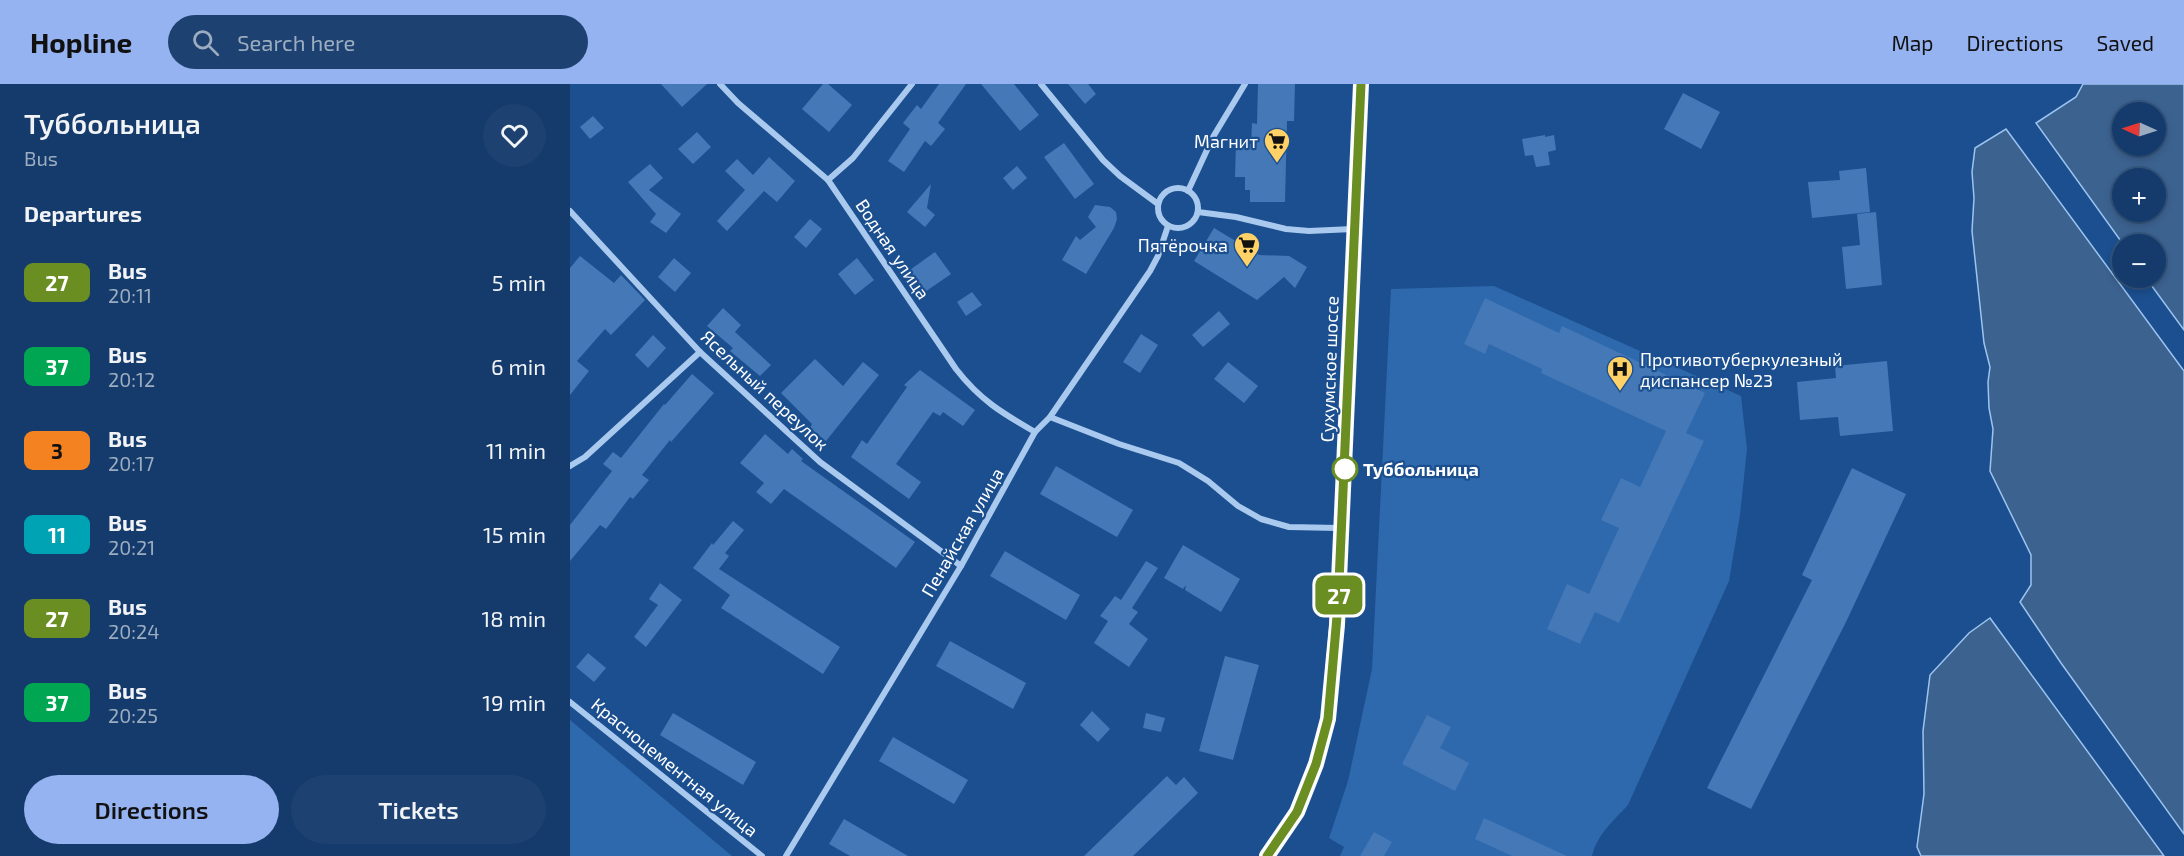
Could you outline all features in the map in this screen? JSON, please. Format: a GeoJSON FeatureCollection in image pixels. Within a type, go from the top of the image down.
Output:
{"type":"FeatureCollection","features":[{"type":"Feature","properties":{"kind":"highway","name":"Сухумское шоссе"},"geometry":{"type":"LineString","coordinates":[[1267,856],[1297,812],[1316,764],[1328,719],[1337,625],[1361,84]]}},
{"type":"Feature","properties":{"kind":"street","name":"Водная улица"},"geometry":{"type":"LineString","coordinates":[[720,84],[738,103],[828,180],[966,382],[991,406],[1035,432]]}},
{"type":"Feature","properties":{"kind":"street"},"geometry":{"type":"LineString","coordinates":[[828,180],[853,158],[912,84]]}},
{"type":"Feature","properties":{"kind":"street"},"geometry":{"type":"LineString","coordinates":[[1041,84],[1103,160],[1120,176],[1158,204]]}},
{"type":"Feature","properties":{"kind":"street"},"geometry":{"type":"LineString","coordinates":[[1188,191],[1213,137],[1245,84]]}},
{"type":"Feature","properties":{"kind":"street"},"geometry":{"type":"LineString","coordinates":[[1178,188],[1194,196],[1198,212],[1194,221],[1186,227],[1177,229],[1161,220],[1158,204],[1169,190],[1178,188]]}},
{"type":"Feature","properties":{"kind":"street","name":"Ясельный переулок"},"geometry":{"type":"LineString","coordinates":[[570,211],[700,352],[820,462],[961,566]]}},
{"type":"Feature","properties":{"kind":"street"},"geometry":{"type":"LineString","coordinates":[[1198,212],[1236,217],[1286,229],[1309,231],[1353,229]]}},
{"type":"Feature","properties":{"kind":"street","name":"Пенайская улица"},"geometry":{"type":"LineString","coordinates":[[786,856],[961,566],[1035,432],[1050,417],[1150,271],[1158,256],[1168,226]]}},
{"type":"Feature","properties":{"kind":"street"},"geometry":{"type":"LineString","coordinates":[[570,466],[585,457],[700,352]]}},
{"type":"Feature","properties":{"kind":"street"},"geometry":{"type":"LineString","coordinates":[[1050,417],[1119,444],[1179,463],[1208,481],[1238,506],[1261,519],[1289,527],[1342,528]]}},
{"type":"Feature","properties":{"kind":"street","name":"Красноцементная улица"},"geometry":{"type":"LineString","coordinates":[[570,702],[762,856]]}},
{"type":"Feature","properties":{"kind":"shaded area"},"geometry":{"type":"Polygon","coordinates":[[[2083,84],[2184,84],[2184,330],[2153,288],[2166,288],[2166,234],[2116,234],[2036,123],[2076,97],[2083,84]]]}},
{"type":"Feature","properties":{"kind":"shaded area"},"geometry":{"type":"Polygon","coordinates":[[[2006,129],[2112,273],[2112,288],[2123,288],[2184,371],[2184,834],[2020,602],[2031,585],[2031,555],[1990,471],[1993,429],[1989,408],[1990,367],[1984,343],[1972,231],[1974,198],[1972,172],[1975,148],[2006,129]]]}},
{"type":"Feature","properties":{"kind":"shaded area"},"geometry":{"type":"Polygon","coordinates":[[[1494,286],[1741,396],[1747,449],[1740,515],[1729,581],[1628,805],[1602,835],[1592,856],[1340,856],[1344,847],[1329,838],[1348,781],[1372,669],[1391,289],[1494,286]]]}},
{"type":"Feature","properties":{"kind":"shaded area"},"geometry":{"type":"Polygon","coordinates":[[[1990,618],[2164,856],[1921,856],[1917,847],[1924,794],[1923,731],[1930,675],[1969,633],[1990,618]]]}},
{"type":"Feature","properties":{"kind":"shaded area"},"geometry":{"type":"Polygon","coordinates":[[[570,720],[732,856],[570,856],[570,720]]]}},
{"type":"Feature","properties":{"kind":"building"},"geometry":{"type":"Polygon","coordinates":[[[661,84],[707,84],[682,107],[661,84]]]}},
{"type":"Feature","properties":{"kind":"building"},"geometry":{"type":"Polygon","coordinates":[[[823,84],[828,84],[852,105],[829,132],[802,109],[823,84]]]}},
{"type":"Feature","properties":{"kind":"building"},"geometry":{"type":"Polygon","coordinates":[[[939,84],[966,84],[938,123],[945,129],[931,146],[925,141],[904,172],[888,161],[910,129],[903,123],[917,105],[921,109],[939,84]]]}},
{"type":"Feature","properties":{"kind":"building"},"geometry":{"type":"Polygon","coordinates":[[[981,84],[1014,84],[1039,115],[1020,131],[981,84]]]}},
{"type":"Feature","properties":{"kind":"building"},"geometry":{"type":"Polygon","coordinates":[[[1068,84],[1088,84],[1096,94],[1085,104],[1068,84]]]}},
{"type":"Feature","properties":{"kind":"building"},"geometry":{"type":"Polygon","coordinates":[[[1258,84],[1295,84],[1294,121],[1287,121],[1285,202],[1250,202],[1250,190],[1245,190],[1245,177],[1235,177],[1236,144],[1251,144],[1252,123],[1257,124],[1258,84]]]}},
{"type":"Feature","properties":{"kind":"building"},"geometry":{"type":"Polygon","coordinates":[[[1683,93],[1720,112],[1701,149],[1664,129],[1683,93]]]}},
{"type":"Feature","properties":{"kind":"building"},"geometry":{"type":"Polygon","coordinates":[[[593,116],[604,128],[590,139],[580,127],[593,116]]]}},
{"type":"Feature","properties":{"kind":"building"},"geometry":{"type":"Polygon","coordinates":[[[697,132],[711,147],[693,164],[678,149],[697,132]]]}},
{"type":"Feature","properties":{"kind":"building"},"geometry":{"type":"Polygon","coordinates":[[[1545,135],[1545,137],[1554,135],[1556,150],[1548,152],[1550,165],[1536,167],[1533,155],[1525,156],[1522,139],[1545,135]]]}},
{"type":"Feature","properties":{"kind":"building"},"geometry":{"type":"Polygon","coordinates":[[[1064,143],[1094,184],[1075,199],[1044,157],[1064,143]]]}},
{"type":"Feature","properties":{"kind":"building"},"geometry":{"type":"Polygon","coordinates":[[[769,157],[795,181],[777,202],[764,191],[727,231],[717,221],[745,190],[725,171],[737,159],[753,175],[769,157]]]}},
{"type":"Feature","properties":{"kind":"building"},"geometry":{"type":"Polygon","coordinates":[[[650,164],[663,178],[649,190],[681,214],[666,233],[650,222],[656,214],[628,182],[650,164]]]}},
{"type":"Feature","properties":{"kind":"building"},"geometry":{"type":"Polygon","coordinates":[[[1017,166],[1027,178],[1013,190],[1003,178],[1017,166]]]}},
{"type":"Feature","properties":{"kind":"building"},"geometry":{"type":"Polygon","coordinates":[[[1866,168],[1870,212],[1812,218],[1808,182],[1840,180],[1839,171],[1866,168]]]}},
{"type":"Feature","properties":{"kind":"building"},"geometry":{"type":"Polygon","coordinates":[[[931,184],[927,208],[935,215],[925,227],[907,212],[931,184]]]}},
{"type":"Feature","properties":{"kind":"building"},"geometry":{"type":"Polygon","coordinates":[[[1095,205],[1110,207],[1116,212],[1117,219],[1114,228],[1086,274],[1062,260],[1076,236],[1080,240],[1096,227],[1088,217],[1095,205]]]}},
{"type":"Feature","properties":{"kind":"building"},"geometry":{"type":"Polygon","coordinates":[[[1876,212],[1882,285],[1846,289],[1842,247],[1860,245],[1857,214],[1876,212]]]}},
{"type":"Feature","properties":{"kind":"building"},"geometry":{"type":"Polygon","coordinates":[[[810,219],[822,229],[806,248],[794,237],[810,219]]]}},
{"type":"Feature","properties":{"kind":"building"},"geometry":{"type":"Polygon","coordinates":[[[1214,228],[1259,255],[1289,256],[1307,267],[1295,288],[1284,277],[1257,300],[1194,261],[1214,228]]]}},
{"type":"Feature","properties":{"kind":"building"},"geometry":{"type":"Polygon","coordinates":[[[935,252],[951,274],[922,294],[907,272],[935,252]]]}},
{"type":"Feature","properties":{"kind":"building"},"geometry":{"type":"Polygon","coordinates":[[[580,256],[614,283],[621,275],[645,300],[611,335],[605,329],[577,361],[589,371],[570,395],[570,268],[580,256]]]}},
{"type":"Feature","properties":{"kind":"building"},"geometry":{"type":"Polygon","coordinates":[[[674,258],[691,273],[675,292],[658,277],[674,258]]]}},
{"type":"Feature","properties":{"kind":"building"},"geometry":{"type":"Polygon","coordinates":[[[857,258],[874,280],[855,295],[838,274],[857,258]]]}},
{"type":"Feature","properties":{"kind":"building"},"geometry":{"type":"Polygon","coordinates":[[[972,292],[982,305],[966,316],[957,302],[972,292]]]}},
{"type":"Feature","properties":{"kind":"building"},"geometry":{"type":"Polygon","coordinates":[[[1485,298],[1559,333],[1562,326],[1705,393],[1686,433],[1704,441],[1619,623],[1595,612],[1580,644],[1547,629],[1567,584],[1589,594],[1619,528],[1601,520],[1621,478],[1640,487],[1666,431],[1541,373],[1542,369],[1489,344],[1485,354],[1464,344],[1485,298]]]}},
{"type":"Feature","properties":{"kind":"building"},"geometry":{"type":"Polygon","coordinates":[[[723,308],[741,325],[735,332],[771,365],[760,376],[730,351],[733,348],[707,326],[723,308]]]}},
{"type":"Feature","properties":{"kind":"building"},"geometry":{"type":"Polygon","coordinates":[[[1219,311],[1230,324],[1203,347],[1192,335],[1219,311]]]}},
{"type":"Feature","properties":{"kind":"building"},"geometry":{"type":"Polygon","coordinates":[[[1141,334],[1158,345],[1140,373],[1123,362],[1141,334]]]}},
{"type":"Feature","properties":{"kind":"building"},"geometry":{"type":"Polygon","coordinates":[[[653,335],[666,348],[648,368],[635,355],[653,335]]]}},
{"type":"Feature","properties":{"kind":"building"},"geometry":{"type":"Polygon","coordinates":[[[815,359],[843,386],[863,362],[879,375],[826,441],[810,428],[812,424],[781,393],[815,359]]]}},
{"type":"Feature","properties":{"kind":"building"},"geometry":{"type":"Polygon","coordinates":[[[1887,361],[1893,431],[1840,436],[1838,417],[1800,420],[1797,382],[1836,378],[1835,366],[1887,361]]]}},
{"type":"Feature","properties":{"kind":"building"},"geometry":{"type":"Polygon","coordinates":[[[1228,362],[1258,386],[1244,403],[1214,379],[1228,362]]]}},
{"type":"Feature","properties":{"kind":"building"},"geometry":{"type":"Polygon","coordinates":[[[920,370],[975,410],[963,426],[943,412],[940,416],[933,412],[896,464],[921,482],[909,499],[851,457],[862,440],[867,444],[907,387],[904,385],[920,370]]]}},
{"type":"Feature","properties":{"kind":"building"},"geometry":{"type":"Polygon","coordinates":[[[692,374],[714,393],[671,442],[670,440],[642,475],[649,480],[633,499],[630,497],[606,529],[600,525],[570,561],[570,525],[612,471],[603,464],[613,452],[621,458],[664,404],[692,374]]]}},
{"type":"Feature","properties":{"kind":"building"},"geometry":{"type":"Polygon","coordinates":[[[765,434],[788,454],[792,449],[803,459],[801,461],[915,542],[896,568],[784,489],[771,504],[756,492],[764,483],[740,463],[765,434]]]}},
{"type":"Feature","properties":{"kind":"building"},"geometry":{"type":"Polygon","coordinates":[[[1056,466],[1133,510],[1117,537],[1040,494],[1056,466]]]}},
{"type":"Feature","properties":{"kind":"building"},"geometry":{"type":"Polygon","coordinates":[[[1852,468],[1906,494],[1846,622],[1751,809],[1707,788],[1812,580],[1802,575],[1852,468]]]}},
{"type":"Feature","properties":{"kind":"building"},"geometry":{"type":"Polygon","coordinates":[[[733,521],[744,530],[725,553],[729,556],[719,569],[840,647],[823,674],[721,608],[730,595],[693,568],[733,521]]]}},
{"type":"Feature","properties":{"kind":"building"},"geometry":{"type":"Polygon","coordinates":[[[1183,545],[1240,579],[1221,612],[1185,590],[1186,585],[1183,589],[1164,578],[1183,545]]]}},
{"type":"Feature","properties":{"kind":"building"},"geometry":{"type":"Polygon","coordinates":[[[1005,551],[1080,595],[1066,620],[990,576],[1005,551]]]}},
{"type":"Feature","properties":{"kind":"building"},"geometry":{"type":"Polygon","coordinates":[[[1146,561],[1158,568],[1132,608],[1138,612],[1129,624],[1148,639],[1129,667],[1094,643],[1108,621],[1100,616],[1115,596],[1121,600],[1146,561]]]}},
{"type":"Feature","properties":{"kind":"building"},"geometry":{"type":"Polygon","coordinates":[[[660,583],[682,600],[646,647],[634,637],[658,605],[649,599],[660,583]]]}},
{"type":"Feature","properties":{"kind":"building"},"geometry":{"type":"Polygon","coordinates":[[[950,641],[1026,683],[1013,709],[936,666],[950,641]]]}},
{"type":"Feature","properties":{"kind":"building"},"geometry":{"type":"Polygon","coordinates":[[[588,653],[606,668],[594,682],[576,667],[588,653]]]}},
{"type":"Feature","properties":{"kind":"building"},"geometry":{"type":"Polygon","coordinates":[[[1225,656],[1259,665],[1233,760],[1199,751],[1225,656]]]}},
{"type":"Feature","properties":{"kind":"building"},"geometry":{"type":"Polygon","coordinates":[[[1092,711],[1110,729],[1098,742],[1080,725],[1092,711]]]}},
{"type":"Feature","properties":{"kind":"building"},"geometry":{"type":"Polygon","coordinates":[[[673,713],[756,762],[743,785],[660,735],[673,713]]]}},
{"type":"Feature","properties":{"kind":"building"},"geometry":{"type":"Polygon","coordinates":[[[1146,713],[1165,718],[1161,732],[1143,728],[1146,713]]]}},
{"type":"Feature","properties":{"kind":"building"},"geometry":{"type":"Polygon","coordinates":[[[1427,715],[1451,727],[1440,748],[1469,763],[1455,791],[1402,764],[1427,715]]]}},
{"type":"Feature","properties":{"kind":"building"},"geometry":{"type":"Polygon","coordinates":[[[893,737],[968,780],[954,804],[879,761],[893,737]]]}},
{"type":"Feature","properties":{"kind":"building"},"geometry":{"type":"Polygon","coordinates":[[[1167,776],[1176,785],[1184,777],[1198,793],[1133,856],[1084,856],[1167,776]]]}},
{"type":"Feature","properties":{"kind":"building"},"geometry":{"type":"Polygon","coordinates":[[[1484,818],[1567,856],[1512,856],[1475,839],[1484,818]]]}},
{"type":"Feature","properties":{"kind":"building"},"geometry":{"type":"Polygon","coordinates":[[[844,819],[908,856],[850,856],[829,844],[844,819]]]}},
{"type":"Feature","properties":{"kind":"building"},"geometry":{"type":"Polygon","coordinates":[[[1374,832],[1392,842],[1384,856],[1360,856],[1374,832]]]}},
{"type":"Feature","properties":{"kind":"bus line","name":"27"},"geometry":{"type":"LineString","coordinates":[[1267,856],[1297,812],[1316,764],[1328,719],[1337,625],[1361,84]]}},
{"type":"Feature","properties":{"kind":"place","name":"Магнит"},"geometry":{"type":"Point","coordinates":[1277,164]}},
{"type":"Feature","properties":{"kind":"place","name":"Пятёрочка"},"geometry":{"type":"Point","coordinates":[1247,268]}},
{"type":"Feature","properties":{"kind":"place","name":"Противотуберкулезный диспансер №23"},"geometry":{"type":"Point","coordinates":[1620,392]}},
{"type":"Feature","properties":{"kind":"place","name":"Туббольница"},"geometry":{"type":"Point","coordinates":[1345,469]}}]}
